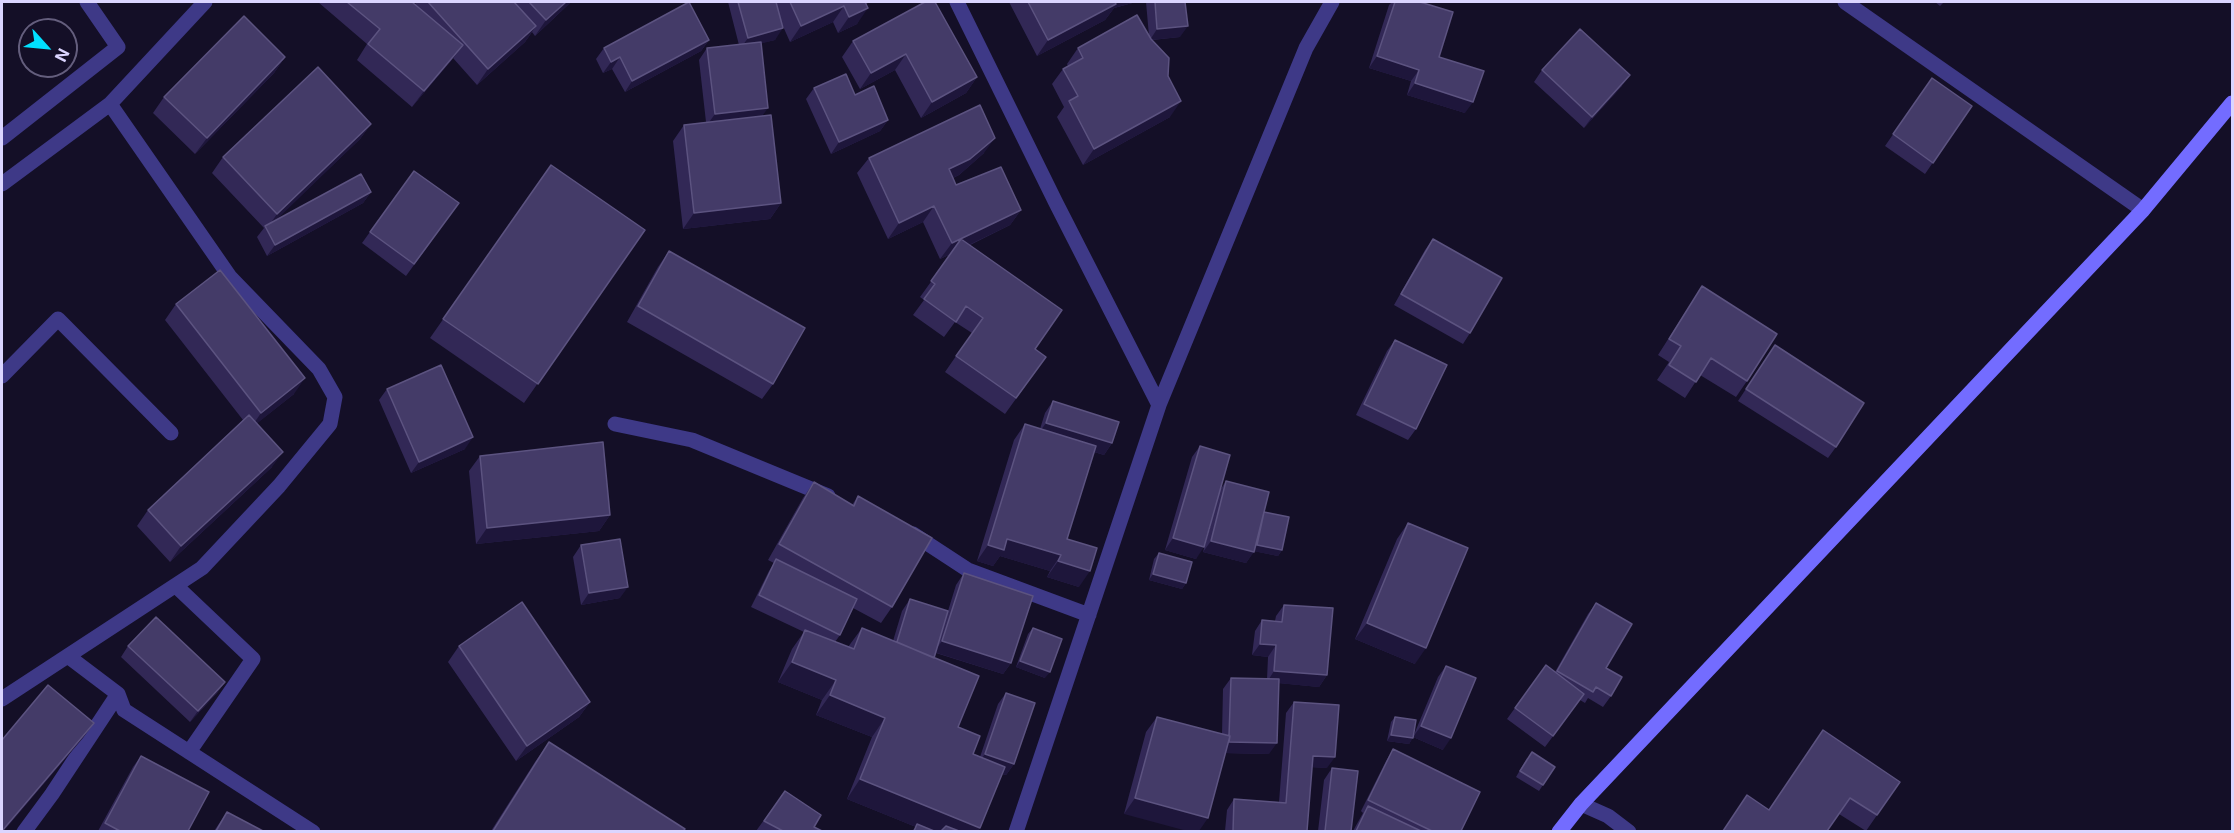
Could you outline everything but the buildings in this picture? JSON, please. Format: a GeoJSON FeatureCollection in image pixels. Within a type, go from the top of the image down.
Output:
{"type":"FeatureCollection","features":[{"type":"Feature","properties":{"kind":"street"},"geometry":{"type":"LineString","coordinates":[[2,138],[118,47],[87,2]]}},
{"type":"Feature","properties":{"kind":"street"},"geometry":{"type":"LineString","coordinates":[[2,184],[110,104],[205,2]]}},
{"type":"Feature","properties":{"kind":"street"},"geometry":{"type":"LineString","coordinates":[[957,2],[1159,405]]}},
{"type":"Feature","properties":{"kind":"street"},"geometry":{"type":"LineString","coordinates":[[1016,831],[1159,405],[1306,48],[1332,2]]}},
{"type":"Feature","properties":{"kind":"street"},"geometry":{"type":"LineString","coordinates":[[1845,2],[2143,210]]}},
{"type":"Feature","properties":{"kind":"street"},"geometry":{"type":"LineString","coordinates":[[1559,831],[1581,804],[2143,210],[2232,103]]}},
{"type":"Feature","properties":{"kind":"street"},"geometry":{"type":"LineString","coordinates":[[2,699],[202,568],[279,486],[330,424],[335,397],[319,369],[230,277],[110,104]]}},
{"type":"Feature","properties":{"kind":"street"},"geometry":{"type":"LineString","coordinates":[[2,376],[58,319],[171,433]]}},
{"type":"Feature","properties":{"kind":"street"},"geometry":{"type":"LineString","coordinates":[[615,423],[692,440],[837,500]]}},
{"type":"Feature","properties":{"kind":"street"},"geometry":{"type":"LineString","coordinates":[[900,527],[968,570],[1089,615]]}},
{"type":"Feature","properties":{"kind":"street"},"geometry":{"type":"LineString","coordinates":[[176,586],[253,659],[189,752]]}},
{"type":"Feature","properties":{"kind":"street"},"geometry":{"type":"LineString","coordinates":[[69,657],[118,694],[124,710],[313,831]]}},
{"type":"Feature","properties":{"kind":"street"},"geometry":{"type":"LineString","coordinates":[[24,831],[52,794],[118,694]]}},
{"type":"Feature","properties":{"kind":"street"},"geometry":{"type":"LineString","coordinates":[[1581,804],[1608,816],[1629,831]]}}]}
